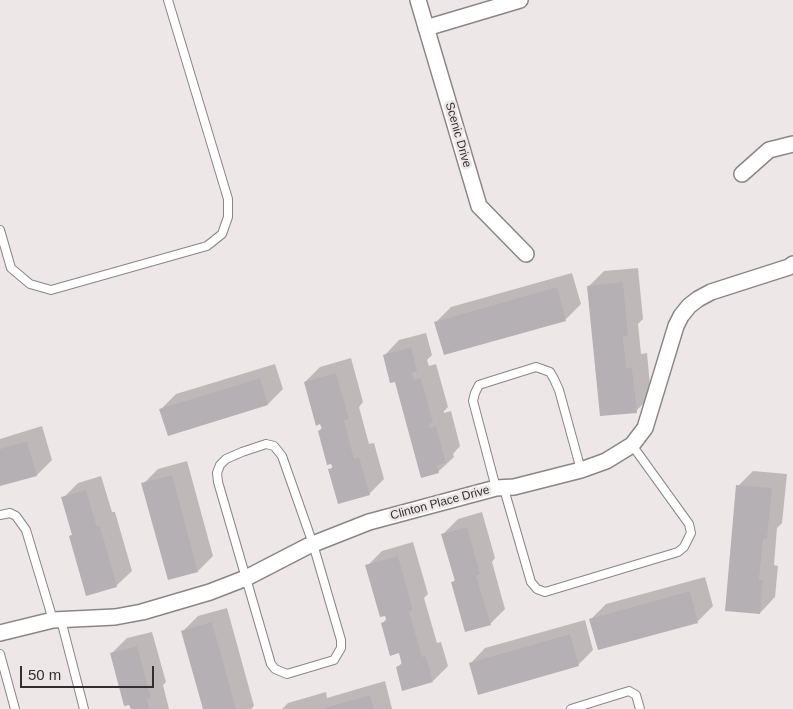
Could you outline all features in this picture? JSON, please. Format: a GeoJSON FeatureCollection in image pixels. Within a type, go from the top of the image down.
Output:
{"type":"FeatureCollection","features":[{"type":"Feature","properties":{"kind":"street","name":"Scenic Drive"},"geometry":{"type":"LineString","coordinates":[[418,0],[479,206],[526,254]]}},
{"type":"Feature","properties":{"kind":"street"},"geometry":{"type":"LineString","coordinates":[[426,28],[520,0]]}},
{"type":"Feature","properties":{"kind":"street"},"geometry":{"type":"LineString","coordinates":[[742,174],[769,150],[793,144]]}},
{"type":"Feature","properties":{"kind":"street","name":"Clinton Place Drive"},"geometry":{"type":"LineString","coordinates":[[0,633],[57,620],[115,617],[142,612],[210,592],[246,578],[313,544],[369,522],[581,470],[606,461],[632,445],[649,419],[676,326],[689,306],[711,292],[792,267]]}},
{"type":"Feature","properties":{"kind":"lane"},"geometry":{"type":"LineString","coordinates":[[0,230],[11,268],[30,284],[50,290],[207,246],[222,234],[228,217],[228,199],[168,0]]}},
{"type":"Feature","properties":{"kind":"lane"},"geometry":{"type":"LineString","coordinates":[[581,470],[557,385],[550,372],[536,367],[479,385],[473,400],[531,582],[537,589],[545,592],[678,552],[684,546],[691,533],[689,524],[632,445]]}},
{"type":"Feature","properties":{"kind":"lane"},"geometry":{"type":"LineString","coordinates":[[266,444],[274,446],[282,456],[313,544],[339,632],[341,648],[334,660],[287,674],[276,669],[271,664],[246,578],[217,473],[220,465],[233,455],[266,444]]}},
{"type":"Feature","properties":{"kind":"lane"},"geometry":{"type":"LineString","coordinates":[[0,516],[10,513],[16,516],[26,530],[57,620],[84,709]]}},
{"type":"Feature","properties":{"kind":"lane"},"geometry":{"type":"LineString","coordinates":[[0,654],[15,709]]}},
{"type":"Feature","properties":{"kind":"lane"},"geometry":{"type":"LineString","coordinates":[[571,709],[628,691],[636,695],[640,709]]}},
{"type":"Feature","properties":{"kind":"building"},"geometry":{"type":"Polygon","coordinates":[[[623,282],[628,336],[623,336],[626,368],[632,368],[637,413],[600,416],[587,286],[623,282]]]}},
{"type":"Feature","properties":{"kind":"building"},"geometry":{"type":"Polygon","coordinates":[[[557,287],[566,321],[444,355],[434,322],[557,287]]]}},
{"type":"Feature","properties":{"kind":"building"},"geometry":{"type":"Polygon","coordinates":[[[411,347],[417,371],[412,373],[414,380],[421,378],[433,423],[429,424],[429,428],[436,426],[446,463],[437,465],[439,473],[421,478],[395,382],[390,383],[383,355],[411,347]]]}},
{"type":"Feature","properties":{"kind":"building"},"geometry":{"type":"Polygon","coordinates":[[[336,373],[349,419],[344,420],[354,459],[359,457],[370,495],[338,504],[328,469],[333,468],[331,464],[327,465],[318,431],[322,429],[320,424],[316,426],[304,382],[336,373]]]}},
{"type":"Feature","properties":{"kind":"building"},"geometry":{"type":"Polygon","coordinates":[[[260,378],[268,405],[168,436],[159,409],[260,378]]]}},
{"type":"Feature","properties":{"kind":"building"},"geometry":{"type":"Polygon","coordinates":[[[27,441],[37,476],[0,486],[0,449],[27,441]]]}},
{"type":"Feature","properties":{"kind":"building"},"geometry":{"type":"Polygon","coordinates":[[[172,475],[198,572],[168,580],[141,483],[172,475]]]}},
{"type":"Feature","properties":{"kind":"building"},"geometry":{"type":"Polygon","coordinates":[[[736,485],[772,488],[767,539],[763,539],[759,580],[763,580],[760,614],[725,611],[736,485]]]}},
{"type":"Feature","properties":{"kind":"building"},"geometry":{"type":"Polygon","coordinates":[[[86,490],[97,527],[100,526],[117,587],[86,596],[69,536],[72,535],[61,497],[86,490]]]}},
{"type":"Feature","properties":{"kind":"building"},"geometry":{"type":"Polygon","coordinates":[[[467,527],[480,574],[476,576],[491,625],[465,632],[451,582],[455,581],[441,534],[467,527]]]}},
{"type":"Feature","properties":{"kind":"building"},"geometry":{"type":"Polygon","coordinates":[[[398,556],[413,610],[409,611],[422,657],[426,656],[433,682],[402,691],[396,667],[402,665],[399,653],[390,656],[381,623],[387,621],[385,616],[380,617],[365,565],[398,556]]]}},
{"type":"Feature","properties":{"kind":"building"},"geometry":{"type":"Polygon","coordinates":[[[690,591],[698,623],[598,650],[589,619],[690,591]]]}},
{"type":"Feature","properties":{"kind":"building"},"geometry":{"type":"Polygon","coordinates":[[[212,622],[236,709],[203,709],[181,631],[212,622]]]}},
{"type":"Feature","properties":{"kind":"building"},"geometry":{"type":"Polygon","coordinates":[[[570,634],[579,666],[478,695],[469,663],[570,634]]]}},
{"type":"Feature","properties":{"kind":"building"},"geometry":{"type":"Polygon","coordinates":[[[137,646],[151,698],[147,699],[150,709],[131,709],[129,705],[124,706],[110,653],[137,646]]]}},
{"type":"Feature","properties":{"kind":"building"},"geometry":{"type":"Polygon","coordinates":[[[370,695],[374,709],[325,709],[325,708],[370,695]]]}}]}
